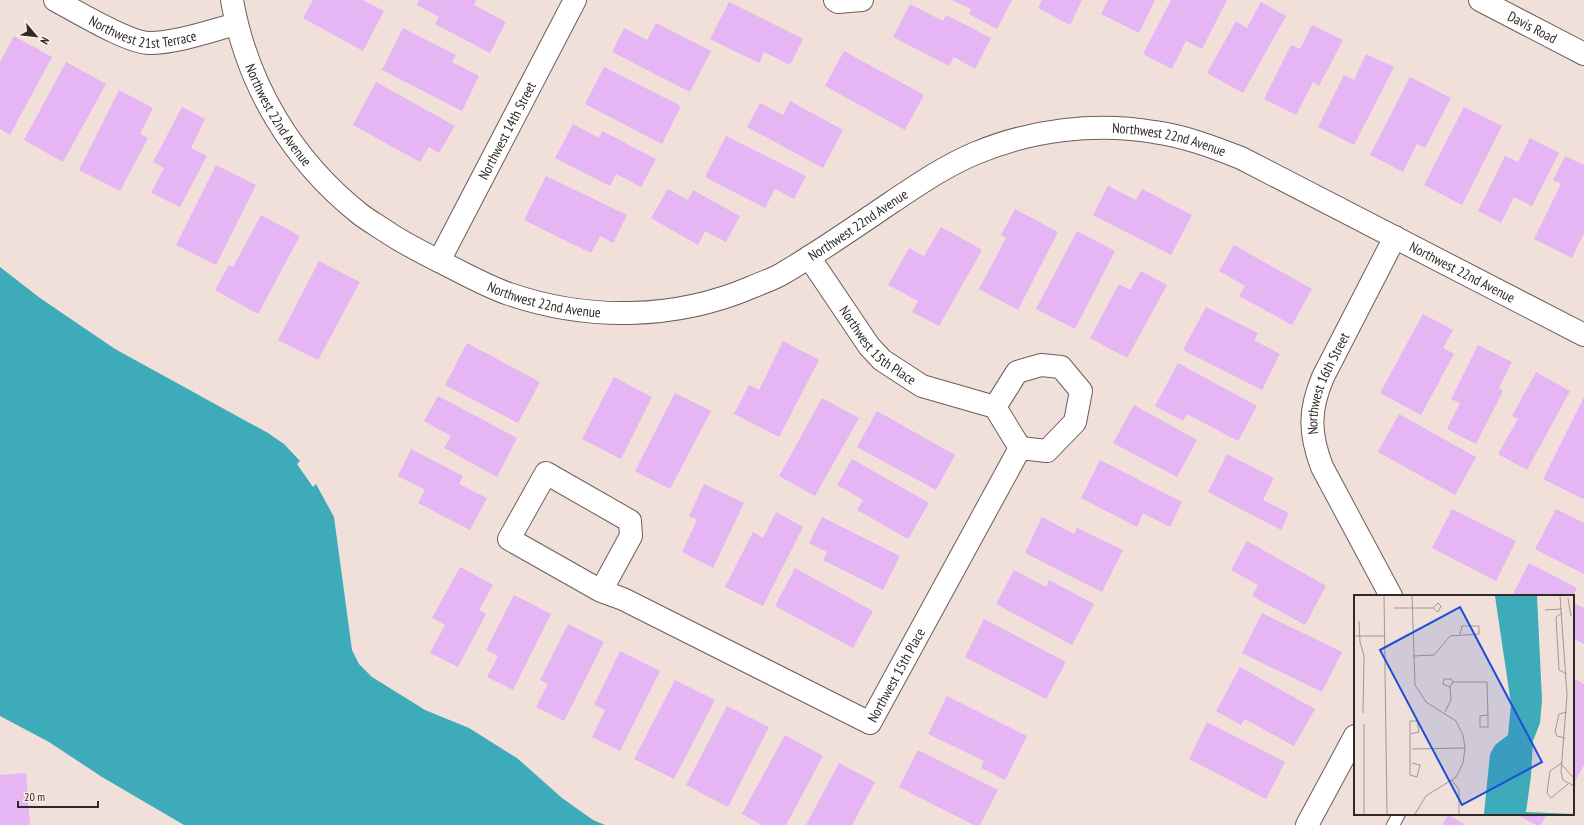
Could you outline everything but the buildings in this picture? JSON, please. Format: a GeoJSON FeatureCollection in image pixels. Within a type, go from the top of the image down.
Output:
{"type":"FeatureCollection","features":[{"type":"Feature","properties":{"kind":"street","name":"Northwest 21st Terrace"},"geometry":{"type":"LineString","coordinates":[[55,0],[129,38],[148,43],[167,41],[236,24]]}},
{"type":"Feature","properties":{"kind":"street","name":"Northwest 22nd Avenue"},"geometry":{"type":"LineString","coordinates":[[232,0],[236,24],[250,68],[267,103],[296,149],[326,184],[361,214],[399,240],[490,286],[511,295],[555,307],[600,313],[646,313],[691,307],[734,295],[776,277],[809,257],[935,173],[976,153],[1019,138],[1064,130],[1109,128],[1154,132],[1199,142],[1241,158],[1584,335]]}},
{"type":"Feature","properties":{"kind":"street","name":"Northwest 14th Street"},"geometry":{"type":"LineString","coordinates":[[439,261],[575,0]]}},
{"type":"Feature","properties":{"kind":"street"},"geometry":{"type":"LineString","coordinates":[[834,0],[838,2],[862,0]]}},
{"type":"Feature","properties":{"kind":"street","name":"Davis Road"},"geometry":{"type":"LineString","coordinates":[[1480,0],[1584,54]]}},
{"type":"Feature","properties":{"kind":"street","name":"Northwest 16th Street"},"geometry":{"type":"LineString","coordinates":[[1391,595],[1322,467],[1313,438],[1312,413],[1316,394],[1323,377],[1396,237]]}},
{"type":"Feature","properties":{"kind":"street","name":"Northwest 15th Place"},"geometry":{"type":"LineString","coordinates":[[809,257],[869,346],[882,360],[922,386],[996,407]]}},
{"type":"Feature","properties":{"kind":"street"},"geometry":{"type":"LineString","coordinates":[[1041,365],[1061,367],[1081,391],[1075,422],[1047,451],[1020,448],[996,407],[1017,372],[1041,365]]}},
{"type":"Feature","properties":{"kind":"street","name":"Northwest 15th Place"},"geometry":{"type":"LineString","coordinates":[[601,591],[631,536],[630,521],[546,474],[509,539],[601,591],[623,599],[870,724],[1020,448]]}},
{"type":"Feature","properties":{"kind":"street"},"geometry":{"type":"LineString","coordinates":[[1307,825],[1354,738]]}},
{"type":"Feature","properties":{"kind":"lane"},"geometry":{"type":"LineString","coordinates":[[1393,825],[1398,815]]}},
{"type":"Feature","properties":{"kind":"water"},"geometry":{"type":"Polygon","coordinates":[[[0,267],[40,298],[115,349],[268,433],[284,444],[300,461],[297,464],[313,487],[316,484],[334,517],[352,650],[359,664],[372,677],[425,710],[469,728],[517,758],[562,798],[593,820],[605,825],[184,825],[102,777],[49,742],[0,716],[0,267]]]}}]}
